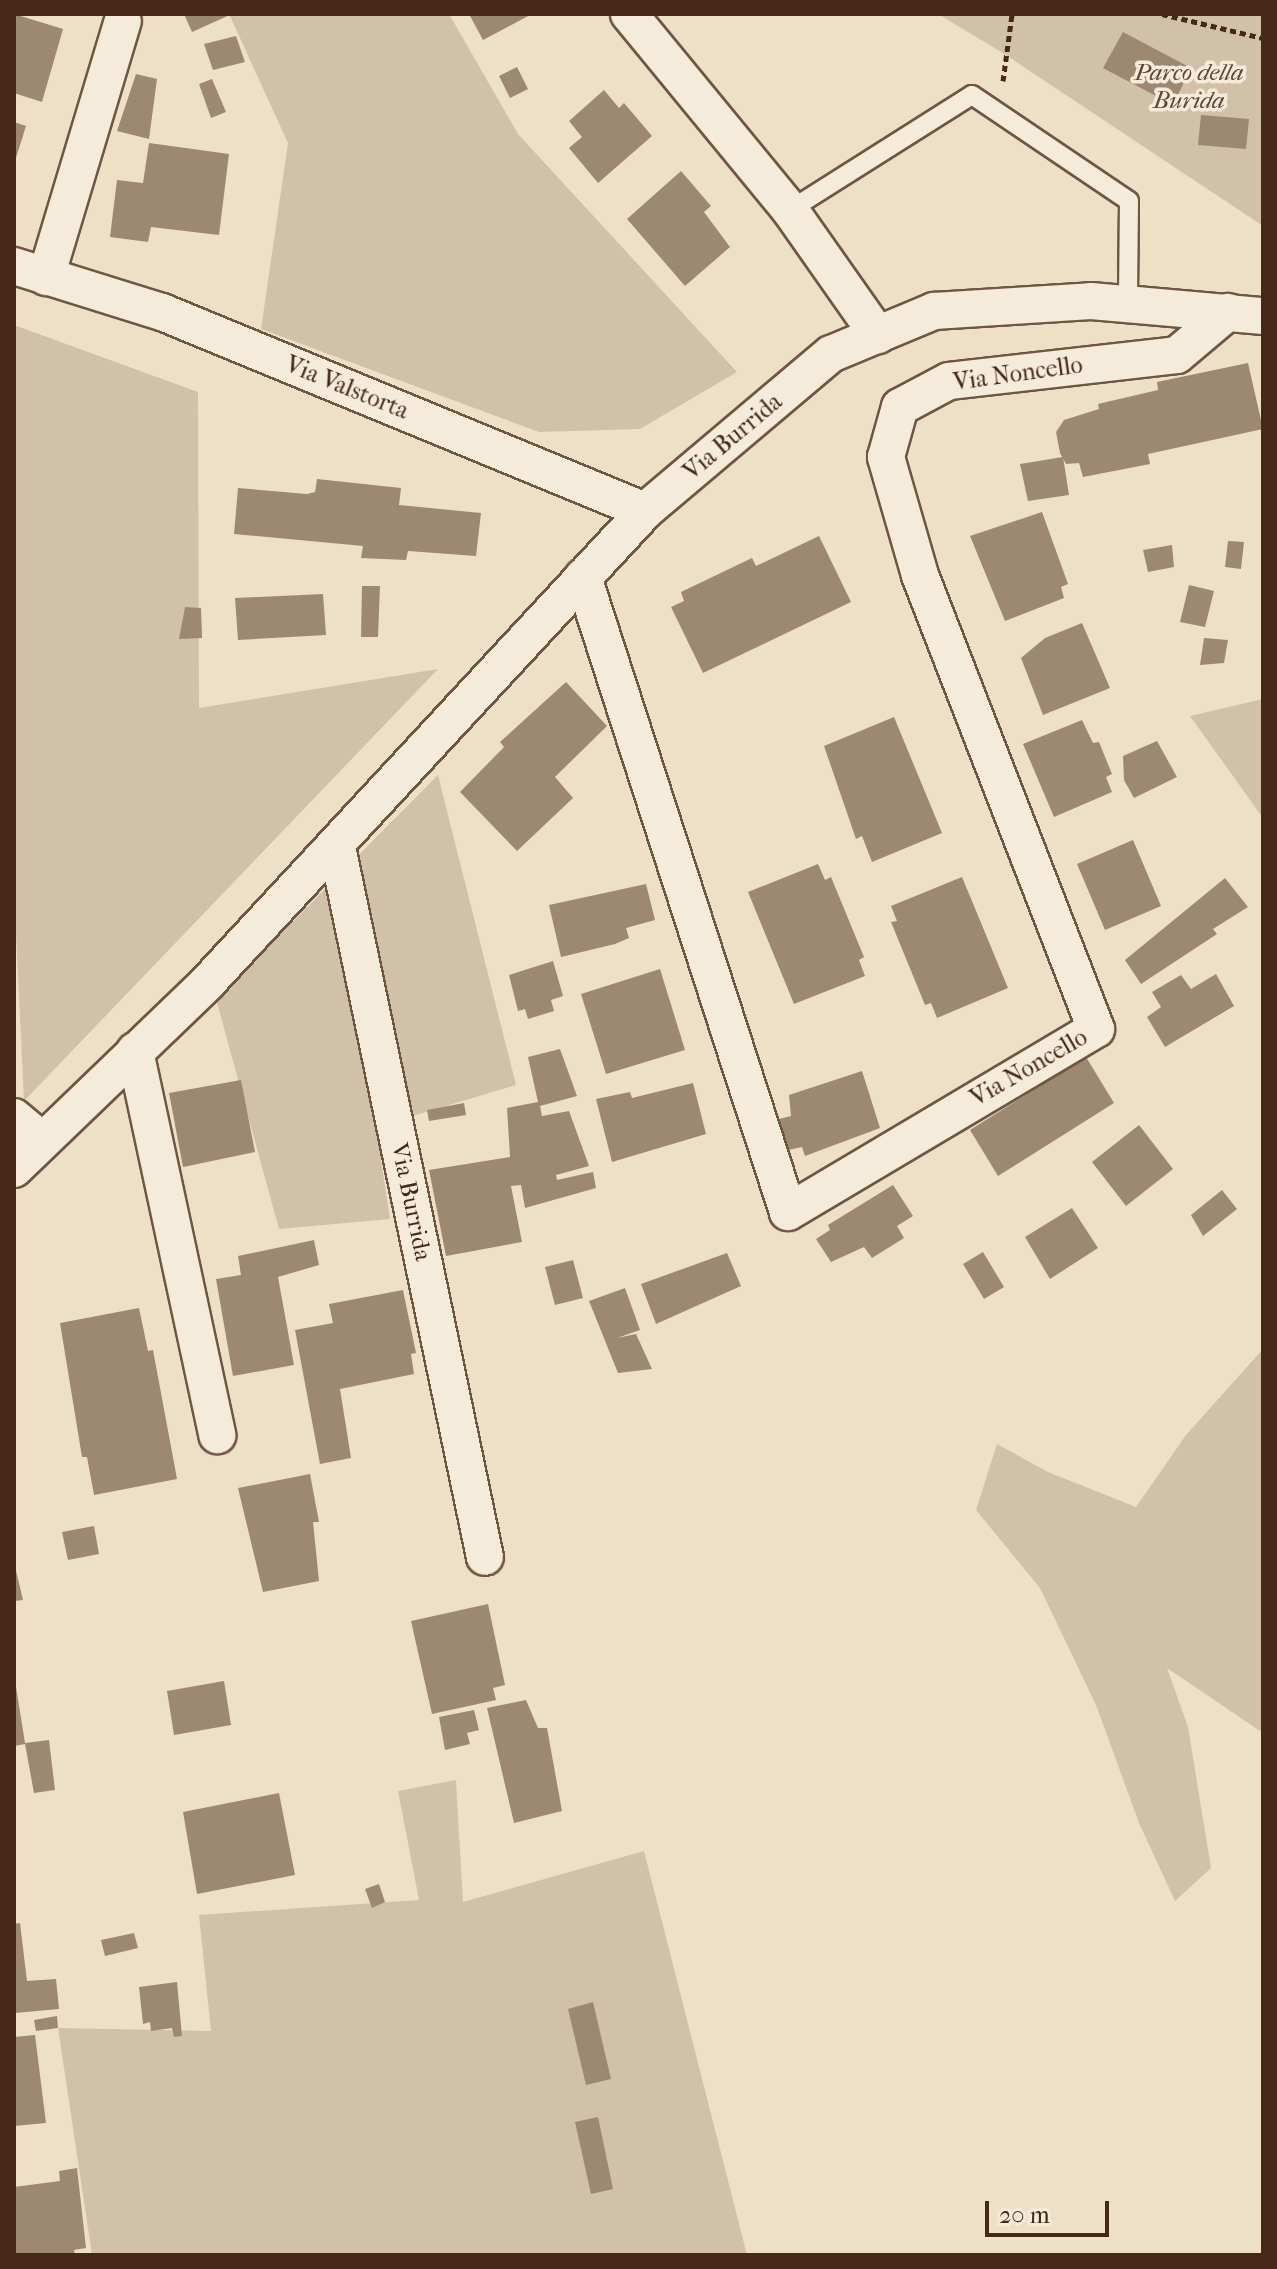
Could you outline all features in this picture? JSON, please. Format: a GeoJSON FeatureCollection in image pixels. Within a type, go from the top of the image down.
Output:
{"type":"FeatureCollection","features":[{"type":"Feature","properties":{"kind":"street"},"geometry":{"type":"LineString","coordinates":[[629,14],[790,210],[878,335]]}},
{"type":"Feature","properties":{"kind":"street","name":"Via Valstorta"},"geometry":{"type":"LineString","coordinates":[[123,21],[30,272],[162,312],[645,511]]}},
{"type":"Feature","properties":{"kind":"street","name":"Via Burrida"},"geometry":{"type":"LineString","coordinates":[[14,1169],[337,847],[645,511],[831,354],[934,311],[1091,301],[1246,314]]}},
{"type":"Feature","properties":{"kind":"street","name":"Via Noncello"},"geometry":{"type":"LineString","coordinates":[[583,577],[788,1212],[1096,1029],[920,575],[886,457],[900,407],[949,381],[1177,355],[1246,314]]}},
{"type":"Feature","properties":{"kind":"street","name":"Via Burrida"},"geometry":{"type":"LineString","coordinates":[[337,847],[485,1557]]}},
{"type":"Feature","properties":{"kind":"street"},"geometry":{"type":"LineString","coordinates":[[135,1051],[217,1435]]}},
{"type":"Feature","properties":{"kind":"street"},"geometry":{"type":"LineString","coordinates":[[14,1117],[41,1140]]}},
{"type":"Feature","properties":{"kind":"lane"},"geometry":{"type":"LineString","coordinates":[[790,210],[972,95],[1129,201],[1128,304]]}},
{"type":"Feature","properties":{"kind":"path"},"geometry":{"type":"LineString","coordinates":[[999,114],[1012,14]]}},
{"type":"Feature","properties":{"kind":"path"},"geometry":{"type":"LineString","coordinates":[[1162,14],[1263,38]]}},
{"type":"Feature","properties":{"kind":"green space"},"geometry":{"type":"Polygon","coordinates":[[[229,14],[449,14],[518,134],[737,372],[640,429],[539,432],[261,329],[288,143],[229,14]]]}},
{"type":"Feature","properties":{"kind":"green space","name":"Parco della Burida"},"geometry":{"type":"Polygon","coordinates":[[[938,14],[1263,14],[1263,226],[1006,55],[938,14]]]}},
{"type":"Feature","properties":{"kind":"green space"},"geometry":{"type":"Polygon","coordinates":[[[14,325],[198,392],[199,708],[438,669],[24,1101],[14,893],[14,325]]]}},
{"type":"Feature","properties":{"kind":"green space"},"geometry":{"type":"Polygon","coordinates":[[[1263,699],[1263,818],[1190,716],[1263,699]]]}},
{"type":"Feature","properties":{"kind":"green space"},"geometry":{"type":"Polygon","coordinates":[[[438,775],[516,1085],[376,1127],[390,1219],[279,1229],[216,999],[438,775]]]}},
{"type":"Feature","properties":{"kind":"green space"},"geometry":{"type":"Polygon","coordinates":[[[1263,1349],[1263,1733],[1167,1668],[1188,1727],[1211,1868],[1175,1901],[1139,1823],[1096,1705],[1040,1588],[976,1510],[997,1444],[1048,1472],[1136,1507],[1186,1435],[1263,1349]]]}},
{"type":"Feature","properties":{"kind":"green space"},"geometry":{"type":"Polygon","coordinates":[[[456,1780],[463,1902],[644,1851],[747,2255],[92,2255],[58,2028],[211,2031],[199,1915],[419,1900],[398,1791],[456,1780]]]}},
{"type":"Feature","properties":{"kind":"building"},"geometry":{"type":"Polygon","coordinates":[[[14,14],[63,29],[42,102],[14,93],[14,14]]]}},
{"type":"Feature","properties":{"kind":"building"},"geometry":{"type":"Polygon","coordinates":[[[184,14],[232,14],[192,32],[184,14]]]}},
{"type":"Feature","properties":{"kind":"building"},"geometry":{"type":"Polygon","coordinates":[[[469,14],[532,14],[483,40],[469,14]]]}},
{"type":"Feature","properties":{"kind":"building"},"geometry":{"type":"Polygon","coordinates":[[[1123,32],[1191,68],[1173,105],[1103,68],[1123,32]]]}},
{"type":"Feature","properties":{"kind":"building"},"geometry":{"type":"Polygon","coordinates":[[[236,36],[245,62],[213,70],[204,44],[236,36]]]}},
{"type":"Feature","properties":{"kind":"building"},"geometry":{"type":"Polygon","coordinates":[[[517,67],[528,89],[510,98],[499,76],[517,67]]]}},
{"type":"Feature","properties":{"kind":"building"},"geometry":{"type":"Polygon","coordinates":[[[136,74],[157,79],[149,139],[117,131],[136,74]]]}},
{"type":"Feature","properties":{"kind":"building"},"geometry":{"type":"Polygon","coordinates":[[[212,79],[226,112],[211,118],[199,84],[212,79]]]}},
{"type":"Feature","properties":{"kind":"building"},"geometry":{"type":"Polygon","coordinates":[[[604,90],[619,108],[624,103],[652,136],[598,183],[569,148],[582,137],[569,121],[604,90]]]}},
{"type":"Feature","properties":{"kind":"building"},"geometry":{"type":"Polygon","coordinates":[[[1201,115],[1249,119],[1246,149],[1198,145],[1201,115]]]}},
{"type":"Feature","properties":{"kind":"building"},"geometry":{"type":"Polygon","coordinates":[[[14,122],[26,126],[15,161],[14,161],[14,122]]]}},
{"type":"Feature","properties":{"kind":"building"},"geometry":{"type":"Polygon","coordinates":[[[149,143],[229,154],[219,235],[151,227],[148,242],[110,237],[117,180],[143,183],[149,143]]]}},
{"type":"Feature","properties":{"kind":"building"},"geometry":{"type":"Polygon","coordinates":[[[681,171],[711,206],[704,212],[730,247],[685,286],[627,219],[681,171]]]}},
{"type":"Feature","properties":{"kind":"building"},"geometry":{"type":"Polygon","coordinates":[[[1248,363],[1263,429],[1148,454],[1150,464],[1083,477],[1079,463],[1066,464],[1060,453],[1056,432],[1064,420],[1099,409],[1098,404],[1158,390],[1157,382],[1248,363]]]}},
{"type":"Feature","properties":{"kind":"building"},"geometry":{"type":"Polygon","coordinates":[[[1063,457],[1069,495],[1028,501],[1020,464],[1063,457]]]}},
{"type":"Feature","properties":{"kind":"building"},"geometry":{"type":"Polygon","coordinates":[[[317,479],[401,488],[399,505],[481,513],[476,556],[408,551],[406,560],[361,558],[363,546],[234,534],[238,488],[307,494],[315,492],[317,479]]]}},
{"type":"Feature","properties":{"kind":"building"},"geometry":{"type":"Polygon","coordinates":[[[1042,512],[1068,584],[1061,587],[1064,598],[1005,621],[970,536],[1042,512]]]}},
{"type":"Feature","properties":{"kind":"building"},"geometry":{"type":"Polygon","coordinates":[[[819,536],[851,602],[703,673],[671,607],[684,601],[681,592],[752,558],[756,566],[819,536]]]}},
{"type":"Feature","properties":{"kind":"building"},"geometry":{"type":"Polygon","coordinates":[[[1228,541],[1244,542],[1241,569],[1225,567],[1228,541]]]}},
{"type":"Feature","properties":{"kind":"building"},"geometry":{"type":"Polygon","coordinates":[[[1172,545],[1174,567],[1148,572],[1143,550],[1172,545]]]}},
{"type":"Feature","properties":{"kind":"building"},"geometry":{"type":"Polygon","coordinates":[[[1189,585],[1214,591],[1205,627],[1180,622],[1189,585]]]}},
{"type":"Feature","properties":{"kind":"building"},"geometry":{"type":"Polygon","coordinates":[[[362,586],[380,586],[378,637],[361,637],[362,586]]]}},
{"type":"Feature","properties":{"kind":"building"},"geometry":{"type":"Polygon","coordinates":[[[323,594],[326,635],[238,640],[235,598],[323,594]]]}},
{"type":"Feature","properties":{"kind":"building"},"geometry":{"type":"Polygon","coordinates":[[[185,607],[201,608],[202,638],[179,639],[185,607]]]}},
{"type":"Feature","properties":{"kind":"building"},"geometry":{"type":"Polygon","coordinates":[[[1082,623],[1110,688],[1043,715],[1021,658],[1045,638],[1082,623]]]}},
{"type":"Feature","properties":{"kind":"building"},"geometry":{"type":"Polygon","coordinates":[[[1204,638],[1228,640],[1224,663],[1200,665],[1204,638]]]}},
{"type":"Feature","properties":{"kind":"building"},"geometry":{"type":"Polygon","coordinates":[[[566,682],[607,726],[555,777],[573,798],[517,851],[460,792],[504,747],[500,742],[566,682]]]}},
{"type":"Feature","properties":{"kind":"building"},"geometry":{"type":"Polygon","coordinates":[[[894,717],[942,833],[872,862],[862,836],[856,839],[824,746],[894,717]]]}},
{"type":"Feature","properties":{"kind":"building"},"geometry":{"type":"Polygon","coordinates":[[[1082,720],[1093,743],[1099,742],[1112,774],[1106,777],[1112,792],[1054,817],[1023,744],[1082,720]]]}},
{"type":"Feature","properties":{"kind":"building"},"geometry":{"type":"Polygon","coordinates":[[[1157,741],[1177,777],[1134,798],[1124,780],[1123,756],[1157,741]]]}},
{"type":"Feature","properties":{"kind":"building"},"geometry":{"type":"Polygon","coordinates":[[[1133,840],[1161,906],[1105,930],[1077,864],[1133,840]]]}},
{"type":"Feature","properties":{"kind":"building"},"geometry":{"type":"Polygon","coordinates":[[[818,864],[825,880],[831,877],[864,957],[859,960],[865,976],[794,1004],[748,892],[818,864]]]}},
{"type":"Feature","properties":{"kind":"building"},"geometry":{"type":"Polygon","coordinates":[[[962,877],[1008,988],[937,1018],[931,1003],[925,1005],[891,922],[897,921],[891,906],[962,877]]]}},
{"type":"Feature","properties":{"kind":"building"},"geometry":{"type":"Polygon","coordinates":[[[1225,878],[1248,907],[1213,929],[1217,934],[1141,984],[1125,960],[1225,878]]]}},
{"type":"Feature","properties":{"kind":"building"},"geometry":{"type":"Polygon","coordinates":[[[646,884],[655,920],[626,928],[629,938],[615,944],[561,957],[549,905],[646,884]]]}},
{"type":"Feature","properties":{"kind":"building"},"geometry":{"type":"Polygon","coordinates":[[[553,961],[563,996],[551,1000],[554,1011],[528,1019],[525,1009],[518,1011],[509,975],[553,961]]]}},
{"type":"Feature","properties":{"kind":"building"},"geometry":{"type":"Polygon","coordinates":[[[660,969],[685,1050],[606,1074],[581,994],[660,969]]]}},
{"type":"Feature","properties":{"kind":"building"},"geometry":{"type":"Polygon","coordinates":[[[1216,974],[1234,1006],[1165,1047],[1147,1017],[1161,1007],[1152,992],[1181,975],[1191,989],[1216,974]]]}},
{"type":"Feature","properties":{"kind":"building"},"geometry":{"type":"Polygon","coordinates":[[[560,1049],[577,1096],[540,1106],[542,1116],[569,1111],[589,1166],[556,1175],[557,1180],[593,1172],[596,1188],[525,1208],[521,1185],[511,1186],[522,1242],[446,1256],[429,1170],[510,1157],[507,1108],[538,1102],[528,1057],[560,1049]]]}},
{"type":"Feature","properties":{"kind":"building"},"geometry":{"type":"Polygon","coordinates":[[[1086,1057],[1114,1103],[998,1176],[970,1130],[1086,1057]]]}},
{"type":"Feature","properties":{"kind":"building"},"geometry":{"type":"Polygon","coordinates":[[[862,1071],[880,1128],[805,1156],[802,1147],[788,1150],[779,1119],[791,1116],[789,1095],[862,1071]]]}},
{"type":"Feature","properties":{"kind":"building"},"geometry":{"type":"Polygon","coordinates":[[[241,1080],[255,1152],[183,1167],[169,1093],[241,1080]]]}},
{"type":"Feature","properties":{"kind":"building"},"geometry":{"type":"Polygon","coordinates":[[[693,1083],[706,1134],[612,1162],[596,1099],[630,1092],[632,1098],[693,1083]]]}},
{"type":"Feature","properties":{"kind":"building"},"geometry":{"type":"Polygon","coordinates":[[[464,1103],[466,1115],[429,1121],[427,1110],[464,1103]]]}},
{"type":"Feature","properties":{"kind":"building"},"geometry":{"type":"Polygon","coordinates":[[[1139,1125],[1173,1169],[1126,1206],[1092,1162],[1139,1125]]]}},
{"type":"Feature","properties":{"kind":"building"},"geometry":{"type":"Polygon","coordinates":[[[893,1185],[913,1216],[897,1226],[904,1238],[872,1258],[864,1247],[831,1262],[816,1239],[830,1230],[828,1225],[893,1185]]]}},
{"type":"Feature","properties":{"kind":"building"},"geometry":{"type":"Polygon","coordinates":[[[1222,1190],[1237,1209],[1203,1236],[1191,1215],[1222,1190]]]}},
{"type":"Feature","properties":{"kind":"building"},"geometry":{"type":"Polygon","coordinates":[[[1072,1208],[1098,1248],[1050,1279],[1025,1237],[1072,1208]]]}},
{"type":"Feature","properties":{"kind":"building"},"geometry":{"type":"Polygon","coordinates":[[[314,1240],[319,1265],[278,1277],[294,1365],[233,1376],[216,1279],[241,1275],[238,1256],[314,1240]]]}},
{"type":"Feature","properties":{"kind":"building"},"geometry":{"type":"Polygon","coordinates":[[[983,1252],[1004,1287],[984,1299],[963,1264],[983,1252]]]}},
{"type":"Feature","properties":{"kind":"building"},"geometry":{"type":"Polygon","coordinates":[[[727,1253],[741,1286],[656,1324],[641,1284],[727,1253]]]}},
{"type":"Feature","properties":{"kind":"building"},"geometry":{"type":"Polygon","coordinates":[[[573,1260],[583,1298],[555,1305],[545,1267],[573,1260]]]}},
{"type":"Feature","properties":{"kind":"building"},"geometry":{"type":"Polygon","coordinates":[[[625,1288],[640,1330],[617,1338],[636,1334],[652,1369],[618,1373],[589,1301],[625,1288]]]}},
{"type":"Feature","properties":{"kind":"building"},"geometry":{"type":"Polygon","coordinates":[[[403,1290],[416,1353],[411,1354],[414,1374],[340,1389],[351,1458],[320,1464],[295,1330],[333,1323],[329,1304],[403,1290]]]}},
{"type":"Feature","properties":{"kind":"building"},"geometry":{"type":"Polygon","coordinates":[[[139,1308],[148,1351],[153,1350],[177,1479],[94,1495],[87,1457],[82,1457],[60,1323],[139,1308]]]}},
{"type":"Feature","properties":{"kind":"building"},"geometry":{"type":"Polygon","coordinates":[[[310,1474],[319,1522],[313,1522],[319,1581],[263,1592],[238,1488],[310,1474]]]}},
{"type":"Feature","properties":{"kind":"building"},"geometry":{"type":"Polygon","coordinates":[[[94,1526],[99,1554],[68,1560],[62,1532],[94,1526]]]}},
{"type":"Feature","properties":{"kind":"building"},"geometry":{"type":"Polygon","coordinates":[[[14,1562],[23,1600],[14,1601],[14,1562]]]}},
{"type":"Feature","properties":{"kind":"building"},"geometry":{"type":"Polygon","coordinates":[[[488,1604],[505,1685],[493,1688],[496,1700],[432,1714],[411,1621],[488,1604]]]}},
{"type":"Feature","properties":{"kind":"building"},"geometry":{"type":"Polygon","coordinates":[[[14,1674],[25,1743],[49,1740],[55,1790],[34,1793],[25,1744],[14,1746],[14,1674]]]}},
{"type":"Feature","properties":{"kind":"building"},"geometry":{"type":"Polygon","coordinates":[[[224,1681],[231,1725],[174,1735],[167,1691],[224,1681]]]}},
{"type":"Feature","properties":{"kind":"building"},"geometry":{"type":"Polygon","coordinates":[[[526,1700],[538,1728],[547,1728],[562,1811],[514,1823],[487,1708],[526,1700]]]}},
{"type":"Feature","properties":{"kind":"building"},"geometry":{"type":"Polygon","coordinates":[[[474,1710],[479,1730],[467,1733],[470,1744],[445,1750],[439,1717],[474,1710]]]}},
{"type":"Feature","properties":{"kind":"building"},"geometry":{"type":"Polygon","coordinates":[[[279,1793],[295,1875],[197,1894],[183,1812],[279,1793]]]}},
{"type":"Feature","properties":{"kind":"building"},"geometry":{"type":"Polygon","coordinates":[[[379,1884],[385,1902],[372,1908],[365,1889],[379,1884]]]}},
{"type":"Feature","properties":{"kind":"building"},"geometry":{"type":"Polygon","coordinates":[[[20,1923],[27,1981],[56,1979],[59,2009],[15,2013],[14,1924],[20,1923]]]}},
{"type":"Feature","properties":{"kind":"building"},"geometry":{"type":"Polygon","coordinates":[[[134,1933],[138,1948],[105,1956],[101,1940],[134,1933]]]}},
{"type":"Feature","properties":{"kind":"building"},"geometry":{"type":"Polygon","coordinates":[[[177,1982],[182,2036],[174,2037],[172,2028],[151,2031],[150,2022],[143,2024],[139,1987],[177,1982]]]}},
{"type":"Feature","properties":{"kind":"building"},"geometry":{"type":"Polygon","coordinates":[[[593,2002],[611,2079],[586,2085],[568,2009],[593,2002]]]}},
{"type":"Feature","properties":{"kind":"building"},"geometry":{"type":"Polygon","coordinates":[[[57,2016],[58,2028],[36,2031],[34,2020],[57,2016]]]}},
{"type":"Feature","properties":{"kind":"building"},"geometry":{"type":"Polygon","coordinates":[[[35,2035],[46,2123],[14,2126],[14,2037],[35,2035]]]}},
{"type":"Feature","properties":{"kind":"building"},"geometry":{"type":"Polygon","coordinates":[[[598,2117],[613,2189],[591,2194],[575,2122],[598,2117]]]}},
{"type":"Feature","properties":{"kind":"building"},"geometry":{"type":"Polygon","coordinates":[[[77,2168],[86,2248],[74,2250],[75,2255],[14,2255],[14,2187],[60,2181],[59,2171],[77,2168]]]}}]}
